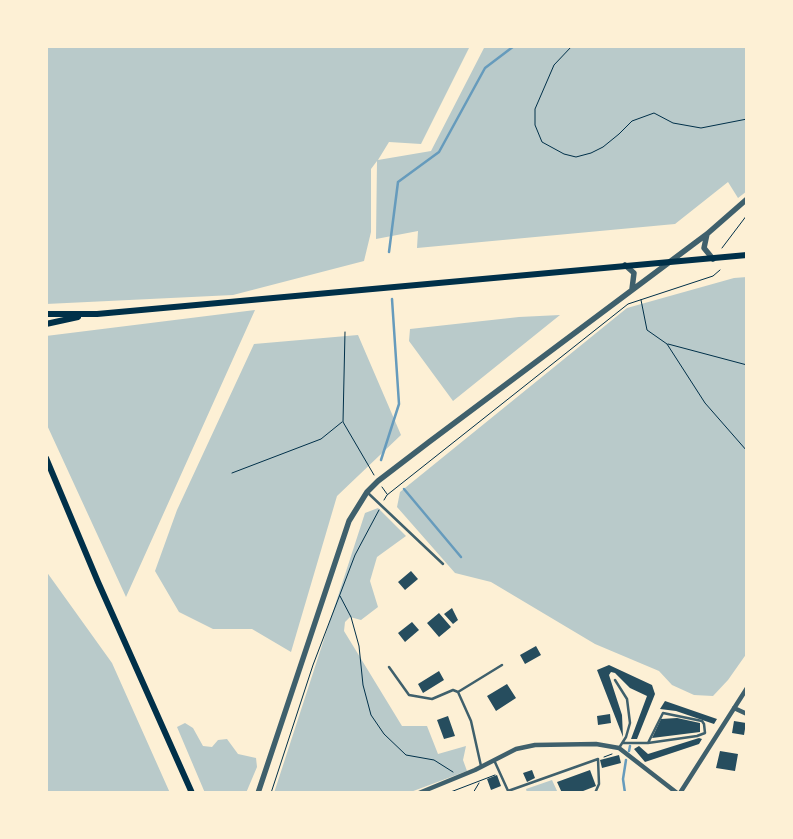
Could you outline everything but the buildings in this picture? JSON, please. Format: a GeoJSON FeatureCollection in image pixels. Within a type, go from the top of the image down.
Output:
{"type":"FeatureCollection","features":[{"type":"Feature","properties":{"kind":"main road"},"geometry":{"type":"LineString","coordinates":[[46,314],[97,314],[747,255]]}},
{"type":"Feature","properties":{"kind":"main road"},"geometry":{"type":"LineString","coordinates":[[46,324],[97,314]]}},
{"type":"Feature","properties":{"kind":"main road"},"geometry":{"type":"LineString","coordinates":[[46,458],[98,582],[192,793]]}},
{"type":"Feature","properties":{"kind":"street"},"geometry":{"type":"LineString","coordinates":[[258,793],[349,521],[367,492],[378,481],[707,234],[747,199]]}},
{"type":"Feature","properties":{"kind":"street"},"geometry":{"type":"LineString","coordinates":[[707,234],[704,248],[713,259]]}},
{"type":"Feature","properties":{"kind":"street"},"geometry":{"type":"LineString","coordinates":[[625,265],[634,273],[632,290]]}},
{"type":"Feature","properties":{"kind":"street"},"geometry":{"type":"LineString","coordinates":[[419,793],[459,777],[516,749],[535,745],[596,744],[621,750],[679,793],[747,688]]}},
{"type":"Feature","properties":{"kind":"street"},"geometry":{"type":"LineString","coordinates":[[734,708],[747,714]]}},
{"type":"Feature","properties":{"kind":"lane"},"geometry":{"type":"LineString","coordinates":[[367,492],[443,564]]}},
{"type":"Feature","properties":{"kind":"lane"},"geometry":{"type":"LineString","coordinates":[[458,692],[502,665]]}},
{"type":"Feature","properties":{"kind":"lane"},"geometry":{"type":"LineString","coordinates":[[389,667],[409,695],[432,699],[453,690],[458,692],[471,721],[481,767]]}},
{"type":"Feature","properties":{"kind":"lane"},"geometry":{"type":"LineString","coordinates":[[615,680],[627,699],[630,724],[621,750]]}},
{"type":"Feature","properties":{"kind":"lane"},"geometry":{"type":"LineString","coordinates":[[622,743],[648,743],[698,736],[704,733],[704,724],[693,719],[663,712],[648,743]]}},
{"type":"Feature","properties":{"kind":"lane"},"geometry":{"type":"LineString","coordinates":[[494,760],[509,792],[598,759],[599,784],[595,793]]}},
{"type":"Feature","properties":{"kind":"path"},"geometry":{"type":"LineString","coordinates":[[572,46],[554,65],[535,109],[535,125],[542,142],[564,154],[576,157],[604,147],[632,121],[654,112],[673,123],[701,128],[747,119]]}},
{"type":"Feature","properties":{"kind":"path"},"geometry":{"type":"LineString","coordinates":[[722,248],[747,215]]}},
{"type":"Feature","properties":{"kind":"path"},"geometry":{"type":"LineString","coordinates":[[271,793],[313,665],[355,555],[387,495],[628,304],[641,298],[713,276],[720,270]]}},
{"type":"Feature","properties":{"kind":"path"},"geometry":{"type":"LineString","coordinates":[[641,298],[646,330],[667,344],[747,365]]}},
{"type":"Feature","properties":{"kind":"path"},"geometry":{"type":"LineString","coordinates":[[345,332],[343,422],[387,495]]}},
{"type":"Feature","properties":{"kind":"path"},"geometry":{"type":"LineString","coordinates":[[667,344],[705,403],[747,451]]}},
{"type":"Feature","properties":{"kind":"path"},"geometry":{"type":"LineString","coordinates":[[232,473],[321,439],[343,422]]}},
{"type":"Feature","properties":{"kind":"path"},"geometry":{"type":"LineString","coordinates":[[340,595],[351,617],[359,646],[363,685],[371,715],[384,734],[406,755],[434,760],[459,777]]}},
{"type":"Feature","properties":{"kind":"path"},"geometry":{"type":"LineString","coordinates":[[598,759],[621,750]]}},
{"type":"Feature","properties":{"kind":"path"},"geometry":{"type":"LineString","coordinates":[[448,793],[501,773]]}},
{"type":"Feature","properties":{"kind":"path"},"geometry":{"type":"LineString","coordinates":[[473,793],[479,781]]}},
{"type":"Feature","properties":{"kind":"shaded area"},"geometry":{"type":"Polygon","coordinates":[[[46,46],[470,46],[421,144],[389,142],[378,160],[431,151],[485,46],[747,46],[747,191],[738,198],[728,182],[675,224],[417,248],[418,231],[376,239],[377,161],[371,169],[371,232],[364,261],[233,295],[46,304],[46,46]]]}},
{"type":"Feature","properties":{"kind":"shaded area"},"geometry":{"type":"Polygon","coordinates":[[[747,277],[747,653],[728,680],[713,696],[694,695],[672,685],[659,671],[595,644],[491,582],[455,573],[397,507],[400,492],[627,308],[734,278],[747,277]]]}},
{"type":"Feature","properties":{"kind":"shaded area"},"geometry":{"type":"Polygon","coordinates":[[[255,310],[126,597],[46,423],[46,336],[255,310]]]}},
{"type":"Feature","properties":{"kind":"shaded area"},"geometry":{"type":"Polygon","coordinates":[[[560,315],[453,401],[409,341],[410,329],[519,317],[560,315]]]}},
{"type":"Feature","properties":{"kind":"shaded area"},"geometry":{"type":"Polygon","coordinates":[[[358,335],[401,435],[337,496],[291,652],[252,629],[213,629],[179,612],[155,571],[177,510],[254,344],[358,335]]]}},
{"type":"Feature","properties":{"kind":"shaded area"},"geometry":{"type":"Polygon","coordinates":[[[378,508],[406,536],[377,557],[370,581],[378,607],[361,620],[350,617],[345,622],[344,631],[402,726],[427,726],[438,754],[466,746],[463,760],[467,771],[408,793],[274,793],[365,513],[378,508]]]}},
{"type":"Feature","properties":{"kind":"shaded area"},"geometry":{"type":"Polygon","coordinates":[[[46,571],[112,663],[170,793],[46,793],[46,571]]]}},
{"type":"Feature","properties":{"kind":"shaded area"},"geometry":{"type":"Polygon","coordinates":[[[185,723],[193,728],[203,746],[212,747],[218,740],[227,739],[238,754],[256,758],[257,767],[246,793],[205,793],[177,727],[185,723]]]}},
{"type":"Feature","properties":{"kind":"shaded area"},"geometry":{"type":"Polygon","coordinates":[[[552,780],[558,793],[527,793],[526,789],[552,780]]]}},
{"type":"Feature","properties":{"kind":"waterway"},"geometry":{"type":"LineString","coordinates":[[389,252],[398,182],[439,152],[485,68],[514,46]]}},
{"type":"Feature","properties":{"kind":"waterway"},"geometry":{"type":"LineString","coordinates":[[381,460],[399,404],[392,299]]}},
{"type":"Feature","properties":{"kind":"waterway"},"geometry":{"type":"LineString","coordinates":[[404,489],[461,557]]}},
{"type":"Feature","properties":{"kind":"waterway"},"geometry":{"type":"LineString","coordinates":[[629,751],[630,746]]}},
{"type":"Feature","properties":{"kind":"waterway"},"geometry":{"type":"LineString","coordinates":[[625,793],[623,779],[626,760]]}}]}
